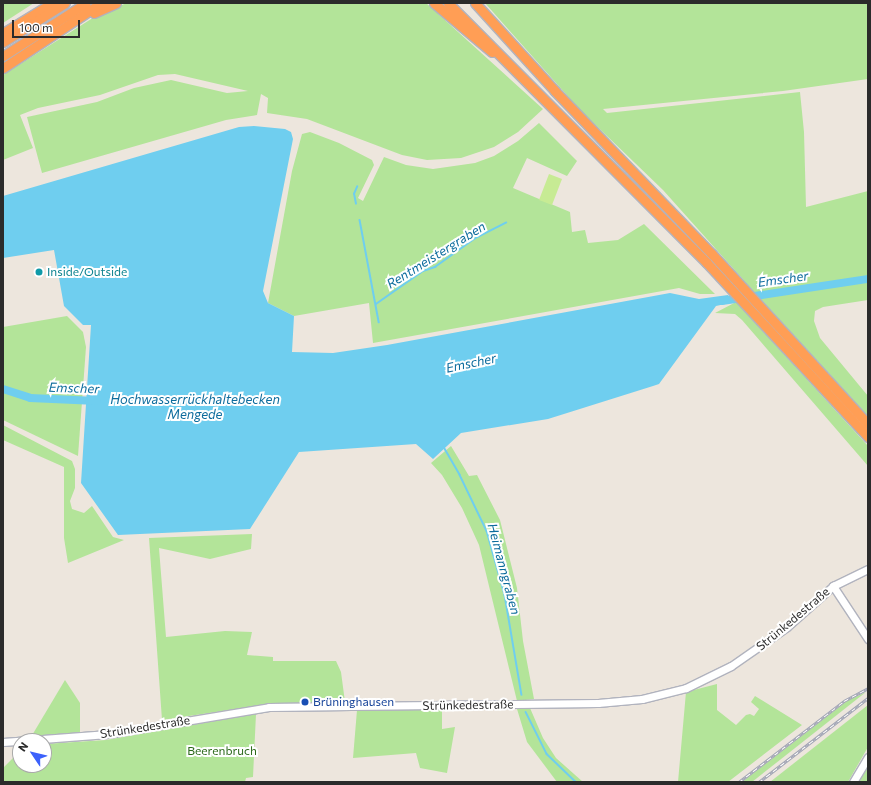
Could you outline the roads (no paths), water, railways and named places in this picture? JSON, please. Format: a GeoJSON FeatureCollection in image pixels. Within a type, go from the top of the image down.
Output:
{"type":"FeatureCollection","features":[{"type":"Feature","properties":{"kind":"highway"},"geometry":{"type":"LineString","coordinates":[[3,33],[52,3]]}},
{"type":"Feature","properties":{"kind":"highway"},"geometry":{"type":"LineString","coordinates":[[3,42],[65,3]]}},
{"type":"Feature","properties":{"kind":"highway"},"geometry":{"type":"LineString","coordinates":[[3,56],[86,3]]}},
{"type":"Feature","properties":{"kind":"highway"},"geometry":{"type":"LineString","coordinates":[[6,66],[101,3]]}},
{"type":"Feature","properties":{"kind":"highway"},"geometry":{"type":"LineString","coordinates":[[74,22],[116,3]]}},
{"type":"Feature","properties":{"kind":"highway"},"geometry":{"type":"LineString","coordinates":[[434,3],[532,84]]}},
{"type":"Feature","properties":{"kind":"highway"},"geometry":{"type":"LineString","coordinates":[[448,3],[532,84],[758,318],[796,352],[815,365],[868,424]]}},
{"type":"Feature","properties":{"kind":"highway"},"geometry":{"type":"LineString","coordinates":[[475,3],[555,91],[769,316],[796,352],[808,371],[868,437]]}},
{"type":"Feature","properties":{"kind":"main road","name":"Strünkedestraße"},"geometry":{"type":"LineString","coordinates":[[52,738],[108,734],[264,707],[598,703],[642,699],[690,687],[731,666],[787,627],[833,586],[868,569]]}},
{"type":"Feature","properties":{"kind":"main road"},"geometry":{"type":"LineString","coordinates":[[833,586],[868,639]]}},
{"type":"Feature","properties":{"kind":"main road"},"geometry":{"type":"LineString","coordinates":[[853,782],[868,757]]}},
{"type":"Feature","properties":{"kind":"water","name":"Hochwasserrückhaltebecken Mengede"},"geometry":{"type":"Polygon","coordinates":[[[254,126],[285,129],[291,132],[293,139],[263,291],[268,303],[294,316],[292,352],[333,353],[387,345],[670,293],[699,299],[728,295],[734,302],[716,306],[659,384],[548,419],[461,433],[433,459],[416,444],[299,452],[250,529],[118,535],[81,483],[91,325],[83,325],[64,306],[54,250],[3,258],[3,196],[239,127],[254,126]]]}},
{"type":"Feature","properties":{"kind":"waterway"},"geometry":{"type":"LineString","coordinates":[[356,204],[354,194],[357,187]]}},
{"type":"Feature","properties":{"kind":"waterway"},"geometry":{"type":"LineString","coordinates":[[360,220],[379,322]]}},
{"type":"Feature","properties":{"kind":"waterway","name":"Rentmeistergraben"},"geometry":{"type":"LineString","coordinates":[[376,304],[423,271],[435,267],[474,239],[506,223]]}},
{"type":"Feature","properties":{"kind":"waterway","name":"Emscher"},"geometry":{"type":"LineString","coordinates":[[722,301],[868,279]]}},
{"type":"Feature","properties":{"kind":"waterway","name":"Emscher"},"geometry":{"type":"LineString","coordinates":[[3,389],[30,398],[97,401]]}},
{"type":"Feature","properties":{"kind":"waterway","name":"Heimanngraben"},"geometry":{"type":"LineString","coordinates":[[444,447],[460,475],[487,531],[505,595],[522,695]]}},
{"type":"Feature","properties":{"kind":"waterway","name":"Heimanngraben"},"geometry":{"type":"LineString","coordinates":[[526,712],[547,754],[576,782]]}},
{"type":"Feature","properties":{"kind":"railway"},"geometry":{"type":"LineString","coordinates":[[739,782],[844,701],[868,688]]}},
{"type":"Feature","properties":{"kind":"railway"},"geometry":{"type":"LineString","coordinates":[[759,782],[868,698]]}},
{"type":"Feature","properties":{"kind":"place","name":"Inside/Outside"},"geometry":{"type":"Point","coordinates":[39,272]}},
{"type":"Feature","properties":{"kind":"place","name":"Brüninghausen"},"geometry":{"type":"Point","coordinates":[305,702]}},
{"type":"Feature","properties":{"kind":"park label","name":"Beerenbruch"},"geometry":{"type":"Point","coordinates":[222,751]}}]}
